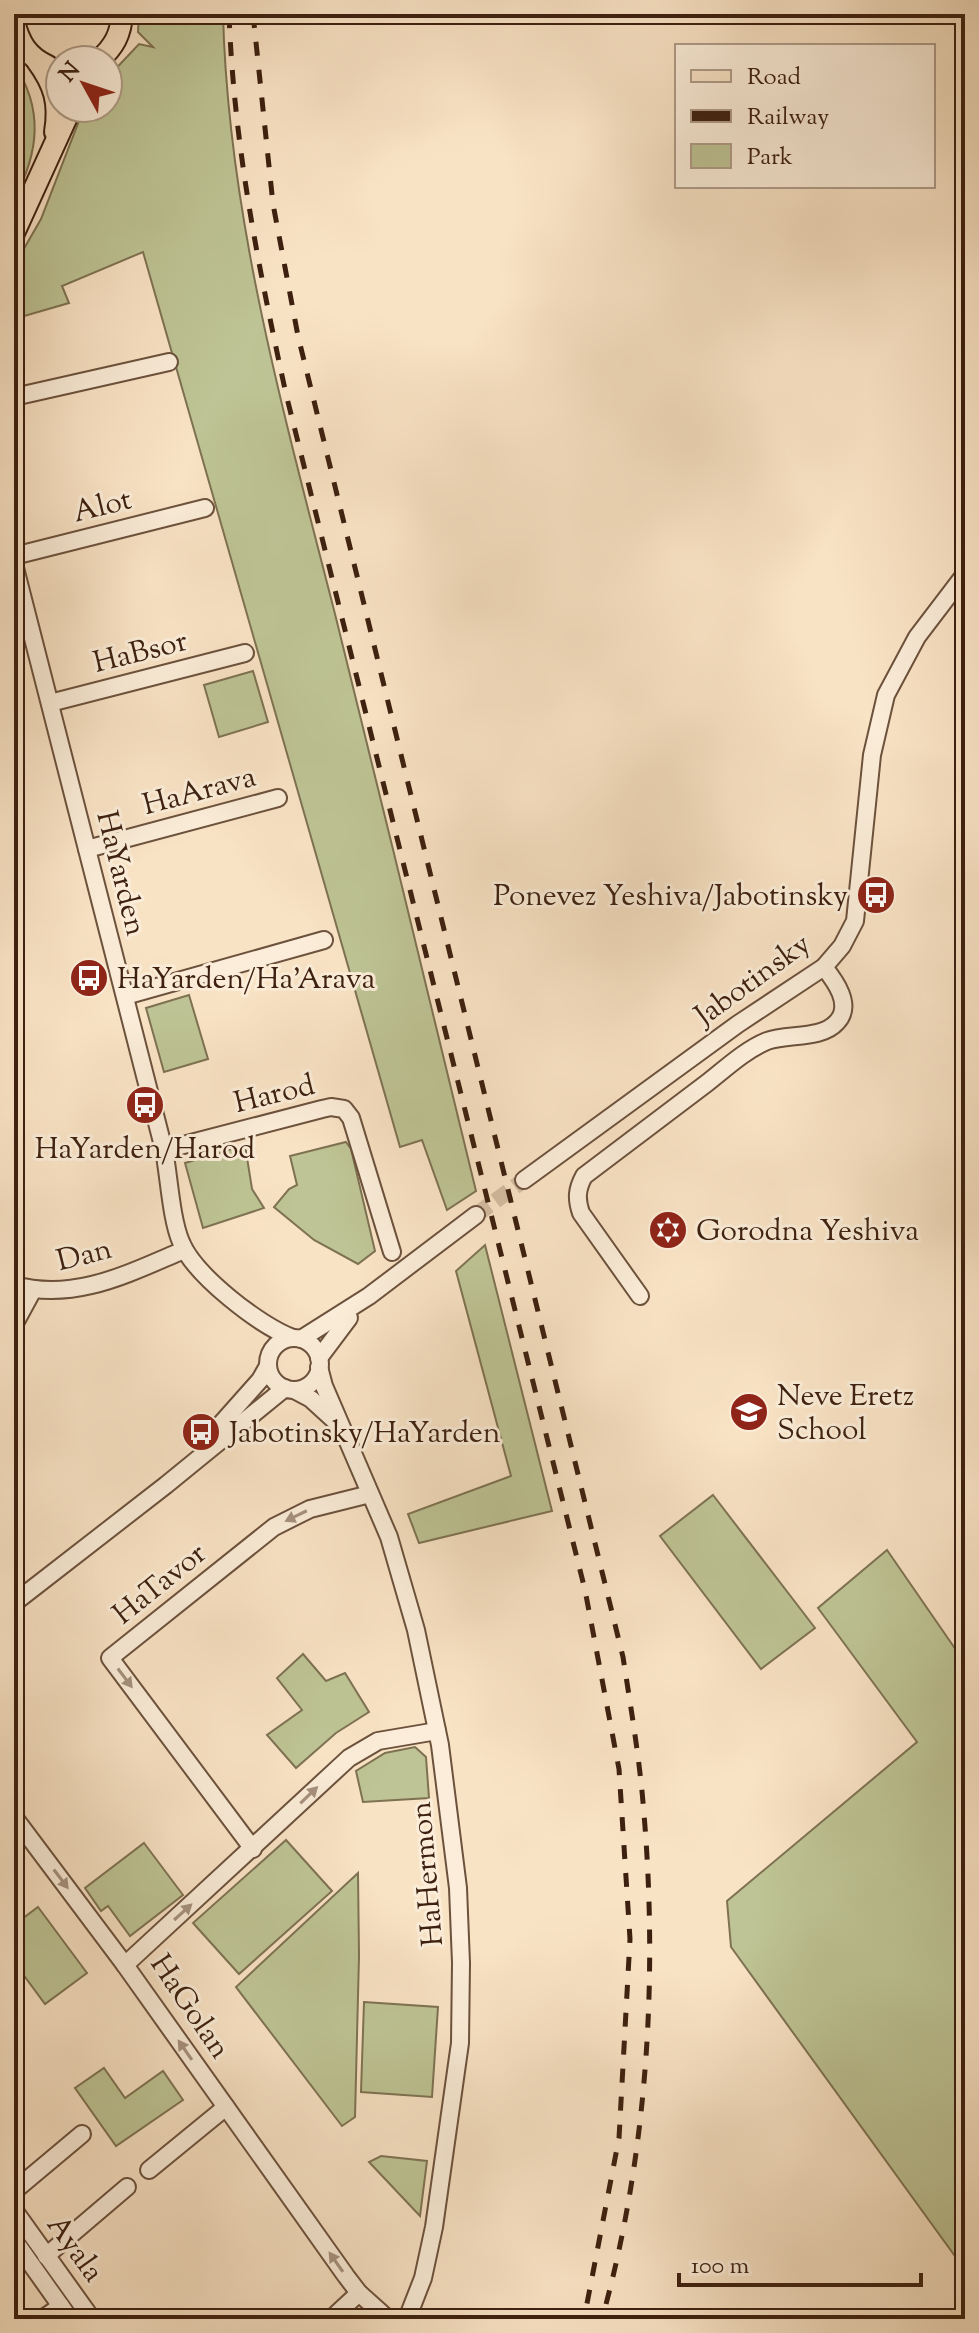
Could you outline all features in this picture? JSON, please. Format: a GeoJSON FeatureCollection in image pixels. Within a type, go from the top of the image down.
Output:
{"type":"FeatureCollection","features":[{"type":"Feature","properties":{"kind":"main road"},"geometry":{"type":"LineString","coordinates":[[112,44],[120,33],[122,14]]}},
{"type":"Feature","properties":{"kind":"main road"},"geometry":{"type":"LineString","coordinates":[[15,24],[26,51],[52,81],[57,101],[54,142],[45,166]]}},
{"type":"Feature","properties":{"kind":"main road"},"geometry":{"type":"LineString","coordinates":[[37,61],[44,63]]}},
{"type":"Feature","properties":{"kind":"main road"},"geometry":{"type":"LineString","coordinates":[[14,233],[64,124]]}},
{"type":"Feature","properties":{"kind":"street"},"geometry":{"type":"LineString","coordinates":[[14,397],[169,362]]}},
{"type":"Feature","properties":{"kind":"street","name":"Alot"},"geometry":{"type":"LineString","coordinates":[[14,556],[205,508]]}},
{"type":"Feature","properties":{"kind":"street","name":"HaYarden"},"geometry":{"type":"LineString","coordinates":[[14,564],[164,1150],[179,1239],[184,1250]]}},
{"type":"Feature","properties":{"kind":"street","name":"Jabotinsky"},"geometry":{"type":"LineString","coordinates":[[524,1180],[693,1055],[824,967],[842,946],[855,921],[872,755],[886,695],[917,637],[965,574]]}},
{"type":"Feature","properties":{"kind":"street","name":"HaBsor"},"geometry":{"type":"LineString","coordinates":[[50,703],[245,653]]}},
{"type":"Feature","properties":{"kind":"street","name":"HaArava"},"geometry":{"type":"LineString","coordinates":[[87,849],[278,798]]}},
{"type":"Feature","properties":{"kind":"street"},"geometry":{"type":"LineString","coordinates":[[125,996],[324,940]]}},
{"type":"Feature","properties":{"kind":"street"},"geometry":{"type":"LineString","coordinates":[[640,1296],[581,1213],[577,1201],[578,1187],[584,1176],[765,1042],[814,1033],[836,1024],[840,1018],[842,995],[824,967]]}},
{"type":"Feature","properties":{"kind":"street","name":"Harod"},"geometry":{"type":"LineString","coordinates":[[164,1150],[322,1109],[344,1109],[351,1118],[392,1252]]}},
{"type":"Feature","properties":{"kind":"street"},"geometry":{"type":"LineString","coordinates":[[166,1485],[249,1394],[279,1343],[297,1339],[369,1296],[476,1215]]}},
{"type":"Feature","properties":{"kind":"street"},"geometry":{"type":"LineString","coordinates":[[184,1250],[247,1314],[262,1335],[273,1380],[289,1389],[301,1389],[314,1381],[319,1362],[340,1327],[369,1296]]}},
{"type":"Feature","properties":{"kind":"street","name":"Dan"},"geometry":{"type":"LineString","coordinates":[[14,1325],[33,1290],[57,1292],[105,1282],[184,1250]]}},
{"type":"Feature","properties":{"kind":"street"},"geometry":{"type":"LineString","coordinates":[[14,1285],[33,1290]]}},
{"type":"Feature","properties":{"kind":"street"},"geometry":{"type":"LineString","coordinates":[[247,1314],[316,1350],[319,1362]]}},
{"type":"Feature","properties":{"kind":"street","name":"HaHermon"},"geometry":{"type":"LineString","coordinates":[[319,1362],[324,1386],[389,1537],[416,1630],[447,1785],[458,1888],[460,2043],[434,2227],[423,2278],[407,2319]]}},
{"type":"Feature","properties":{"kind":"street"},"geometry":{"type":"LineString","coordinates":[[14,1603],[289,1389]]}},
{"type":"Feature","properties":{"kind":"street","name":"HaHermon"},"geometry":{"type":"LineString","coordinates":[[289,1389],[311,1399],[346,1433]]}},
{"type":"Feature","properties":{"kind":"street","name":"HaTavor"},"geometry":{"type":"LineString","coordinates":[[253,1849],[110,1658],[274,1527],[310,1509],[370,1494]]}},
{"type":"Feature","properties":{"kind":"street","name":"HaGolan"},"geometry":{"type":"LineString","coordinates":[[388,2319],[359,2293],[125,1965],[349,1758],[378,1741],[437,1731]]}},
{"type":"Feature","properties":{"kind":"street"},"geometry":{"type":"LineString","coordinates":[[14,1817],[125,1965]]}},
{"type":"Feature","properties":{"kind":"street"},"geometry":{"type":"LineString","coordinates":[[149,2170],[226,2107]]}},
{"type":"Feature","properties":{"kind":"street"},"geometry":{"type":"LineString","coordinates":[[14,2191],[82,2134]]}},
{"type":"Feature","properties":{"kind":"street"},"geometry":{"type":"LineString","coordinates":[[46,2256],[127,2187]]}},
{"type":"Feature","properties":{"kind":"street","name":"Ayala"},"geometry":{"type":"LineString","coordinates":[[14,2210],[92,2319]]}},
{"type":"Feature","properties":{"kind":"street","name":"Ayala"},"geometry":{"type":"LineString","coordinates":[[14,2240],[66,2312]]}},
{"type":"Feature","properties":{"kind":"street"},"geometry":{"type":"LineString","coordinates":[[331,2319],[359,2293]]}},
{"type":"Feature","properties":{"kind":"street"},"geometry":{"type":"LineString","coordinates":[[42,2319],[66,2312]]}},
{"type":"Feature","properties":{"kind":"green space"},"geometry":{"type":"Polygon","coordinates":[[[139,14],[223,14],[227,90],[236,166],[262,317],[476,1191],[447,1210],[422,1140],[400,1147],[143,252],[62,286],[69,303],[14,319],[14,266],[41,219],[78,124],[124,124],[124,60],[139,44],[153,47],[138,32],[139,14]]]}},
{"type":"Feature","properties":{"kind":"green space"},"geometry":{"type":"Polygon","coordinates":[[[14,64],[30,98],[35,131],[29,165],[14,199],[14,64]]]}},
{"type":"Feature","properties":{"kind":"green space"},"geometry":{"type":"Polygon","coordinates":[[[253,671],[268,722],[219,737],[204,685],[253,671]]]}},
{"type":"Feature","properties":{"kind":"green space"},"geometry":{"type":"Polygon","coordinates":[[[189,995],[208,1059],[164,1072],[146,1008],[189,995]]]}},
{"type":"Feature","properties":{"kind":"green space"},"geometry":{"type":"Polygon","coordinates":[[[346,1142],[351,1149],[375,1251],[358,1264],[314,1240],[274,1207],[289,1189],[297,1185],[290,1156],[346,1142]]]}},
{"type":"Feature","properties":{"kind":"green space"},"geometry":{"type":"Polygon","coordinates":[[[245,1145],[252,1189],[264,1208],[203,1228],[185,1163],[245,1145]]]}},
{"type":"Feature","properties":{"kind":"green space"},"geometry":{"type":"Polygon","coordinates":[[[485,1245],[552,1511],[419,1543],[408,1514],[511,1476],[456,1271],[485,1245]]]}},
{"type":"Feature","properties":{"kind":"green space"},"geometry":{"type":"Polygon","coordinates":[[[713,1495],[815,1628],[761,1669],[660,1536],[713,1495]]]}},
{"type":"Feature","properties":{"kind":"green space"},"geometry":{"type":"Polygon","coordinates":[[[887,1550],[965,1663],[965,2270],[731,1947],[727,1901],[917,1742],[818,1608],[887,1550]]]}},
{"type":"Feature","properties":{"kind":"green space"},"geometry":{"type":"Polygon","coordinates":[[[303,1654],[326,1681],[345,1673],[369,1712],[336,1733],[296,1768],[267,1735],[302,1710],[277,1678],[303,1654]]]}},
{"type":"Feature","properties":{"kind":"green space"},"geometry":{"type":"Polygon","coordinates":[[[415,1747],[426,1757],[429,1798],[363,1802],[356,1771],[385,1753],[415,1747]]]}},
{"type":"Feature","properties":{"kind":"green space"},"geometry":{"type":"Polygon","coordinates":[[[286,1840],[332,1891],[239,1974],[193,1923],[286,1840]]]}},
{"type":"Feature","properties":{"kind":"green space"},"geometry":{"type":"Polygon","coordinates":[[[144,1843],[183,1895],[130,1936],[108,1906],[101,1911],[85,1888],[144,1843]]]}},
{"type":"Feature","properties":{"kind":"green space"},"geometry":{"type":"Polygon","coordinates":[[[358,1873],[355,2117],[342,2126],[236,1987],[358,1873]]]}},
{"type":"Feature","properties":{"kind":"green space"},"geometry":{"type":"Polygon","coordinates":[[[38,1907],[87,1973],[45,2004],[14,1962],[14,1925],[38,1907]]]}},
{"type":"Feature","properties":{"kind":"green space"},"geometry":{"type":"Polygon","coordinates":[[[364,2002],[438,2007],[432,2097],[361,2092],[364,2002]]]}},
{"type":"Feature","properties":{"kind":"green space"},"geometry":{"type":"Polygon","coordinates":[[[104,2068],[125,2098],[163,2071],[183,2100],[116,2146],[75,2088],[104,2068]]]}},
{"type":"Feature","properties":{"kind":"green space"},"geometry":{"type":"Polygon","coordinates":[[[381,2156],[427,2161],[420,2216],[369,2162],[381,2156]]]}},
{"type":"Feature","properties":{"kind":"tunnel"},"geometry":{"type":"LineString","coordinates":[[476,1215],[524,1180]]}},
{"type":"Feature","properties":{"kind":"railway"},"geometry":{"type":"LineString","coordinates":[[229,14],[236,111],[249,205],[286,394],[585,1590],[619,1769],[630,1939],[619,2138],[584,2319]]}},
{"type":"Feature","properties":{"kind":"railway"},"geometry":{"type":"LineString","coordinates":[[253,14],[273,204],[298,336],[623,1657],[632,1716],[648,1877],[649,2004],[639,2132],[630,2195],[602,2319]]}},
{"type":"Feature","properties":{"kind":"place","name":"Ponevez Yeshiva/Jabotinsky"},"geometry":{"type":"Point","coordinates":[876,895]}},
{"type":"Feature","properties":{"kind":"place","name":"HaYarden/Ha'Arava"},"geometry":{"type":"Point","coordinates":[89,978]}},
{"type":"Feature","properties":{"kind":"place","name":"HaYarden/Harod"},"geometry":{"type":"Point","coordinates":[145,1105]}},
{"type":"Feature","properties":{"kind":"place","name":"Gorodna Yeshiva"},"geometry":{"type":"Point","coordinates":[668,1230]}},
{"type":"Feature","properties":{"kind":"place","name":"Neve Eretz School"},"geometry":{"type":"Point","coordinates":[749,1412]}},
{"type":"Feature","properties":{"kind":"place","name":"Jabotinsky/HaYarden"},"geometry":{"type":"Point","coordinates":[201,1432]}}]}
